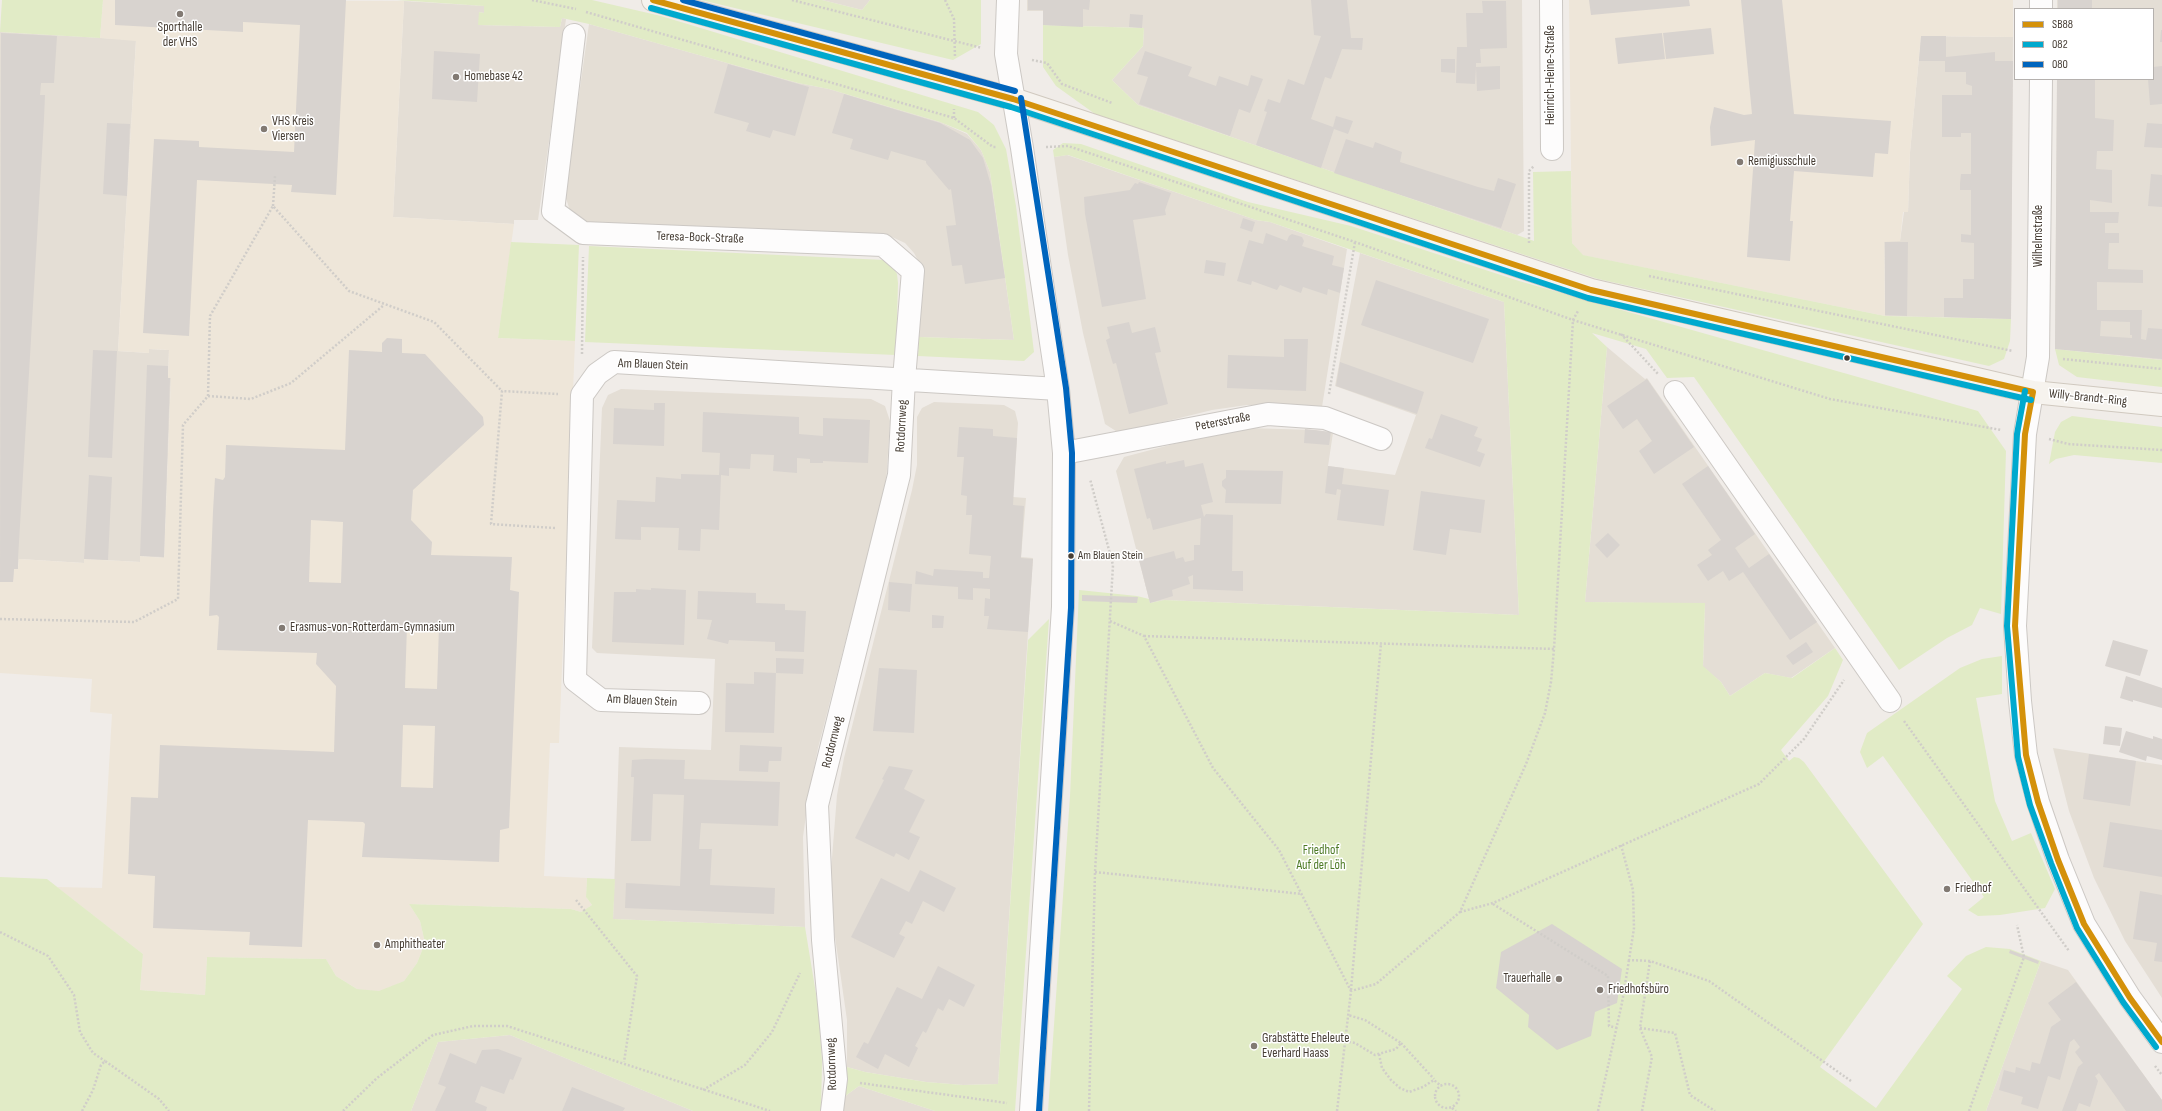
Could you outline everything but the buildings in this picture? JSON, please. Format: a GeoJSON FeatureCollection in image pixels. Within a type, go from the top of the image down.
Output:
{"type":"FeatureCollection","features":[{"type":"Feature","properties":{"kind":"main road","name":"Willy-Brandt-Ring"},"geometry":{"type":"LineString","coordinates":[[653,0],[1013,99],[1591,290],[2033,392],[2162,405]]}},
{"type":"Feature","properties":{"kind":"street"},"geometry":{"type":"LineString","coordinates":[[1008,0],[1006,54],[1022,148],[1058,389],[1073,451],[1032,1108]]}},
{"type":"Feature","properties":{"kind":"street","name":"Heinrich-Heine-Straße"},"geometry":{"type":"LineString","coordinates":[[1551,0],[1552,149]]}},
{"type":"Feature","properties":{"kind":"street"},"geometry":{"type":"LineString","coordinates":[[574,35],[553,211],[583,234]]}},
{"type":"Feature","properties":{"kind":"street","name":"Wilhelmstraße"},"geometry":{"type":"LineString","coordinates":[[2041,80],[2038,357],[2025,434],[2014,626],[2026,755],[2038,802],[2058,860],[2084,924],[2130,998],[2162,1042]]}},
{"type":"Feature","properties":{"kind":"street","name":"Teresa-Bock-Straße"},"geometry":{"type":"LineString","coordinates":[[583,234],[883,245],[913,271],[904,379]]}},
{"type":"Feature","properties":{"kind":"street","name":"Am Blauen Stein"},"geometry":{"type":"LineString","coordinates":[[699,703],[601,700],[575,680],[582,395],[597,374],[614,362],[1058,389]]}},
{"type":"Feature","properties":{"kind":"street","name":"Rotdornweg"},"geometry":{"type":"LineString","coordinates":[[832,1111],[836,1079],[823,940],[817,805],[899,475],[904,379]]}},
{"type":"Feature","properties":{"kind":"street"},"geometry":{"type":"LineString","coordinates":[[1675,392],[1890,701]]}},
{"type":"Feature","properties":{"kind":"street","name":"Petersstraße"},"geometry":{"type":"LineString","coordinates":[[1073,451],[1268,414],[1325,418],[1381,439]]}},
{"type":"Feature","properties":{"kind":"path"},"geometry":{"type":"LineString","coordinates":[[532,0],[578,9]]}},
{"type":"Feature","properties":{"kind":"path"},"geometry":{"type":"LineString","coordinates":[[792,0],[1006,54]]}},
{"type":"Feature","properties":{"kind":"path"},"geometry":{"type":"LineString","coordinates":[[945,0],[954,19],[955,40]]}},
{"type":"Feature","properties":{"kind":"path"},"geometry":{"type":"LineString","coordinates":[[585,12],[954,118],[993,146],[1022,148],[1068,146],[1355,242],[1573,320],[1830,399],[2025,434],[2068,444],[2162,450]]}},
{"type":"Feature","properties":{"kind":"path"},"geometry":{"type":"LineString","coordinates":[[1528,244],[1529,171],[1552,149]]}},
{"type":"Feature","properties":{"kind":"path"},"geometry":{"type":"LineString","coordinates":[[0,619],[134,622],[178,599],[183,425],[208,396],[210,316],[273,206],[275,176]]}},
{"type":"Feature","properties":{"kind":"path"},"geometry":{"type":"LineString","coordinates":[[273,206],[349,292],[434,322],[502,391],[582,395]]}},
{"type":"Feature","properties":{"kind":"path"},"geometry":{"type":"LineString","coordinates":[[582,357],[583,234]]}},
{"type":"Feature","properties":{"kind":"path"},"geometry":{"type":"LineString","coordinates":[[1325,418],[1355,242]]}},
{"type":"Feature","properties":{"kind":"path"},"geometry":{"type":"LineString","coordinates":[[1643,274],[2038,357],[2162,369]]}},
{"type":"Feature","properties":{"kind":"path"},"geometry":{"type":"LineString","coordinates":[[208,396],[251,399],[291,383],[384,304]]}},
{"type":"Feature","properties":{"kind":"path"},"geometry":{"type":"LineString","coordinates":[[1351,991],[1376,984],[1460,912],[1526,764],[1545,713],[1552,682],[1573,320]]}},
{"type":"Feature","properties":{"kind":"path"},"geometry":{"type":"LineString","coordinates":[[1620,334],[1675,392]]}},
{"type":"Feature","properties":{"kind":"path"},"geometry":{"type":"LineString","coordinates":[[502,391],[491,524],[579,530]]}},
{"type":"Feature","properties":{"kind":"path"},"geometry":{"type":"LineString","coordinates":[[1073,451],[1113,565],[1095,872],[1089,1111]]}},
{"type":"Feature","properties":{"kind":"path"},"geometry":{"type":"LineString","coordinates":[[1110,621],[1144,636],[1554,649]]}},
{"type":"Feature","properties":{"kind":"path"},"geometry":{"type":"LineString","coordinates":[[1144,636],[1213,768],[1279,850],[1303,894],[1351,991]]}},
{"type":"Feature","properties":{"kind":"path"},"geometry":{"type":"LineString","coordinates":[[1338,1111],[1351,991],[1381,643]]}},
{"type":"Feature","properties":{"kind":"path"},"geometry":{"type":"LineString","coordinates":[[1460,912],[1493,904],[1620,845],[1759,784],[1804,739],[1859,658]]}},
{"type":"Feature","properties":{"kind":"path"},"geometry":{"type":"LineString","coordinates":[[1890,701],[2073,956]]}},
{"type":"Feature","properties":{"kind":"path"},"geometry":{"type":"LineString","coordinates":[[1598,1111],[1617,1028],[1634,928],[1632,890],[1620,845]]}},
{"type":"Feature","properties":{"kind":"path"},"geometry":{"type":"LineString","coordinates":[[1095,872],[1303,894]]}},
{"type":"Feature","properties":{"kind":"path"},"geometry":{"type":"LineString","coordinates":[[576,900],[637,976],[624,1062]]}},
{"type":"Feature","properties":{"kind":"path"},"geometry":{"type":"LineString","coordinates":[[1493,904],[1608,976],[1609,1026],[1617,1028]]}},
{"type":"Feature","properties":{"kind":"path"},"geometry":{"type":"LineString","coordinates":[[1969,1111],[2024,957],[2017,925]]}},
{"type":"Feature","properties":{"kind":"path"},"geometry":{"type":"LineString","coordinates":[[0,932],[48,956],[74,995],[80,1032],[93,1053],[159,1099],[168,1111]]}},
{"type":"Feature","properties":{"kind":"path"},"geometry":{"type":"LineString","coordinates":[[1629,960],[1650,962],[1709,981],[1850,1081]]}},
{"type":"Feature","properties":{"kind":"path"},"geometry":{"type":"LineString","coordinates":[[1642,1111],[1652,1057],[1640,1028],[1650,962]]}},
{"type":"Feature","properties":{"kind":"path"},"geometry":{"type":"LineString","coordinates":[[702,1091],[745,1065],[772,1032],[802,971]]}},
{"type":"Feature","properties":{"kind":"path"},"geometry":{"type":"LineString","coordinates":[[1348,1015],[1365,1020],[1391,1035],[1401,1043],[1441,1086]]}},
{"type":"Feature","properties":{"kind":"path"},"geometry":{"type":"LineString","coordinates":[[343,1111],[378,1078],[433,1035],[473,1026],[507,1026],[624,1062],[702,1091],[770,1111]]}},
{"type":"Feature","properties":{"kind":"path"},"geometry":{"type":"LineString","coordinates":[[1640,1028],[1675,1033],[1690,1095],[1715,1111]]}},
{"type":"Feature","properties":{"kind":"path"},"geometry":{"type":"LineString","coordinates":[[1345,1041],[1355,1044],[1375,1055],[1396,1049],[1401,1043]]}},
{"type":"Feature","properties":{"kind":"path"},"geometry":{"type":"LineString","coordinates":[[1379,1054],[1382,1068],[1391,1080],[1400,1088],[1409,1092],[1423,1087],[1434,1080]]}},
{"type":"Feature","properties":{"kind":"path"},"geometry":{"type":"LineString","coordinates":[[82,1111],[93,1090],[101,1065],[105,1061]]}},
{"type":"Feature","properties":{"kind":"path"},"geometry":{"type":"LineString","coordinates":[[2153,1062],[2162,1075]]}},
{"type":"Feature","properties":{"kind":"path"},"geometry":{"type":"LineString","coordinates":[[836,1079],[1032,1108]]}},
{"type":"Feature","properties":{"kind":"path"},"geometry":{"type":"LineString","coordinates":[[1449,1084],[1459,1091],[1458,1103],[1452,1108],[1443,1110],[1435,1100],[1436,1092],[1441,1086],[1449,1084]]}},
{"type":"Feature","properties":{"kind":"path"},"geometry":{"type":"LineString","coordinates":[[1452,1108],[1456,1111]]}},
{"type":"Feature","properties":{"kind":"shaded area","name":"Erasmus-von-Rotterdam-Gymnasium"},"geometry":{"type":"Polygon","coordinates":[[[103,0],[404,1],[393,217],[514,224],[498,338],[575,341],[559,743],[550,743],[544,876],[587,878],[586,897],[592,905],[581,912],[571,909],[409,904],[420,921],[425,943],[417,963],[404,981],[379,992],[357,989],[336,976],[326,959],[207,957],[205,995],[140,990],[143,954],[57,887],[102,888],[112,714],[90,712],[92,679],[0,673],[0,582],[13,582],[14,569],[18,569],[19,559],[84,563],[84,559],[140,562],[140,556],[164,558],[171,378],[168,378],[169,350],[149,349],[149,353],[118,351],[136,41],[100,38],[103,0]]]}},
{"type":"Feature","properties":{"kind":"shaded area"},"geometry":{"type":"Polygon","coordinates":[[[822,0],[870,0],[862,10],[822,0]]]}},
{"type":"Feature","properties":{"kind":"shaded area"},"geometry":{"type":"Polygon","coordinates":[[[1027,0],[1522,0],[1524,231],[1517,235],[1138,105],[1112,80],[1143,46],[1144,28],[1043,25],[1043,11],[1027,11],[1027,0]]]}},
{"type":"Feature","properties":{"kind":"shaded area","name":"Remigiusschule"},"geometry":{"type":"Polygon","coordinates":[[[1569,0],[2013,0],[2013,37],[1921,36],[1910,152],[1908,212],[1903,212],[1900,241],[1884,242],[1885,316],[1582,255],[1572,243],[1569,0]]]}},
{"type":"Feature","properties":{"kind":"shaded area"},"geometry":{"type":"Polygon","coordinates":[[[2057,0],[2162,0],[2162,360],[2055,349],[2057,80],[2154,80],[2154,8],[2057,8],[2057,0]]]}},
{"type":"Feature","properties":{"kind":"shaded area"},"geometry":{"type":"Polygon","coordinates":[[[404,1],[484,6],[484,13],[479,12],[479,25],[560,27],[562,18],[566,19],[538,220],[514,220],[514,224],[393,217],[404,1]]]}},
{"type":"Feature","properties":{"kind":"shaded area"},"geometry":{"type":"Polygon","coordinates":[[[589,24],[798,83],[829,89],[940,122],[967,134],[981,150],[990,172],[1014,340],[919,337],[921,266],[914,253],[905,243],[892,237],[880,234],[588,222],[571,214],[565,195],[589,24]]]}},
{"type":"Feature","properties":{"kind":"shaded area"},"geometry":{"type":"Polygon","coordinates":[[[0,32],[136,40],[118,351],[149,353],[149,349],[169,350],[168,377],[171,378],[164,558],[140,556],[140,562],[84,559],[84,563],[19,559],[18,569],[14,570],[14,583],[0,582],[0,32]]]}},
{"type":"Feature","properties":{"kind":"shaded area"},"geometry":{"type":"Polygon","coordinates":[[[1921,36],[2013,37],[2011,319],[1885,316],[1884,241],[1900,241],[1904,212],[1908,212],[1910,152],[1921,36]]]}},
{"type":"Feature","properties":{"kind":"shaded area"},"geometry":{"type":"Polygon","coordinates":[[[1067,155],[1256,220],[1270,222],[1347,249],[1322,407],[1247,405],[1212,410],[1119,433],[1105,424],[1083,333],[1068,255],[1054,157],[1067,155]]]}},
{"type":"Feature","properties":{"kind":"shaded area"},"geometry":{"type":"Polygon","coordinates":[[[1360,253],[1504,302],[1519,615],[1165,600],[1150,603],[1116,471],[1124,457],[1208,435],[1247,428],[1315,430],[1333,433],[1328,466],[1395,475],[1416,415],[1335,386],[1360,253]]]}},
{"type":"Feature","properties":{"kind":"shaded area"},"geometry":{"type":"Polygon","coordinates":[[[1607,347],[1645,379],[1647,378],[1835,648],[1791,678],[1765,673],[1730,696],[1721,682],[1703,667],[1705,604],[1585,602],[1607,347]]]}},
{"type":"Feature","properties":{"kind":"shaded area"},"geometry":{"type":"Polygon","coordinates":[[[621,389],[871,399],[885,406],[890,421],[886,484],[818,748],[809,793],[803,837],[805,927],[613,919],[619,747],[711,750],[715,659],[597,653],[592,648],[602,408],[608,395],[621,389]]]}},
{"type":"Feature","properties":{"kind":"shaded area"},"geometry":{"type":"Polygon","coordinates":[[[934,402],[1004,405],[1015,411],[1018,423],[1013,497],[1026,498],[1021,557],[1033,558],[998,1084],[963,1085],[926,1082],[865,1072],[847,1067],[847,1020],[833,923],[830,883],[837,795],[844,758],[912,490],[917,465],[917,417],[922,408],[934,402]]]}},
{"type":"Feature","properties":{"kind":"shaded area"},"geometry":{"type":"Polygon","coordinates":[[[2053,748],[2162,765],[2162,998],[2125,941],[2094,878],[2069,811],[2053,748]]]}},
{"type":"Feature","properties":{"kind":"shaded area"},"geometry":{"type":"Polygon","coordinates":[[[2041,961],[2068,970],[2162,1100],[2162,1111],[1986,1111],[2041,961]]]}},
{"type":"Feature","properties":{"kind":"shaded area"},"geometry":{"type":"Polygon","coordinates":[[[510,1035],[693,1111],[411,1111],[438,1042],[510,1035]]]}},
{"type":"Feature","properties":{"kind":"shaded area"},"geometry":{"type":"Polygon","coordinates":[[[859,1086],[935,1111],[842,1111],[844,1097],[859,1086]]]}},
{"type":"Feature","properties":{"kind":"green space"},"geometry":{"type":"Polygon","coordinates":[[[2,0],[103,0],[100,38],[0,32],[2,0]]]}},
{"type":"Feature","properties":{"kind":"green space"},"geometry":{"type":"Polygon","coordinates":[[[397,0],[592,0],[661,16],[978,112],[994,125],[1006,149],[1016,206],[1034,352],[1024,361],[918,356],[919,337],[1014,340],[990,172],[981,150],[967,133],[940,122],[829,89],[798,83],[589,24],[562,18],[560,27],[478,25],[479,12],[484,13],[484,6],[397,0]]]}},
{"type":"Feature","properties":{"kind":"green space"},"geometry":{"type":"Polygon","coordinates":[[[701,0],[822,0],[862,10],[870,0],[981,0],[981,44],[953,60],[701,0]]]}},
{"type":"Feature","properties":{"kind":"green space"},"geometry":{"type":"Polygon","coordinates":[[[1043,25],[1144,28],[1143,46],[1112,80],[1138,105],[1534,241],[1533,172],[1571,171],[1572,243],[1583,255],[1885,316],[2011,319],[2010,341],[2004,359],[1989,366],[1598,279],[1095,114],[1056,86],[1043,67],[1043,25]]]}},
{"type":"Feature","properties":{"kind":"green space","name":"Friedhof Auf der Löh"},"geometry":{"type":"Polygon","coordinates":[[[1063,143],[1081,144],[1248,202],[1351,226],[1519,281],[1978,411],[2006,451],[2001,614],[1980,608],[1972,625],[1947,638],[1899,670],[1694,377],[1667,378],[1646,349],[1592,333],[1607,347],[1585,602],[1705,603],[1703,666],[1721,682],[1730,696],[1765,673],[1792,678],[1835,648],[1843,660],[1828,696],[1781,750],[1789,761],[1794,757],[1799,758],[1804,762],[1923,924],[1820,1067],[1876,1108],[1962,989],[1947,976],[1966,956],[1986,947],[2010,949],[2041,961],[1986,1111],[1048,1111],[1070,796],[1079,590],[1137,596],[1149,599],[1150,603],[1164,600],[1519,615],[1504,302],[1270,222],[1256,220],[1068,155],[1054,157],[1053,150],[1063,143]]]}},
{"type":"Feature","properties":{"kind":"green space"},"geometry":{"type":"Polygon","coordinates":[[[511,242],[579,245],[575,341],[498,338],[511,242]]]}},
{"type":"Feature","properties":{"kind":"green space"},"geometry":{"type":"Polygon","coordinates":[[[589,246],[884,260],[892,266],[897,274],[896,355],[585,342],[589,246]]]}},
{"type":"Feature","properties":{"kind":"green space"},"geometry":{"type":"Polygon","coordinates":[[[2055,349],[2162,360],[2162,387],[2077,377],[2059,365],[2055,349]]]}},
{"type":"Feature","properties":{"kind":"green space"},"geometry":{"type":"Polygon","coordinates":[[[2072,416],[2162,427],[2162,463],[2074,455],[2056,459],[2049,464],[2055,432],[2061,422],[2072,416]]]}},
{"type":"Feature","properties":{"kind":"green space"},"geometry":{"type":"Polygon","coordinates":[[[1049,619],[1015,1111],[935,1111],[859,1086],[844,1097],[847,1067],[865,1072],[926,1082],[963,1085],[998,1084],[1028,640],[1049,619]]]}},
{"type":"Feature","properties":{"kind":"green space"},"geometry":{"type":"Polygon","coordinates":[[[2002,656],[2002,694],[1976,698],[1995,801],[2012,841],[2031,833],[2055,889],[2045,908],[2000,915],[1978,916],[1968,910],[1984,897],[1883,756],[1867,768],[1860,752],[1867,733],[1960,668],[1982,659],[2002,656]]]}},
{"type":"Feature","properties":{"kind":"green space"},"geometry":{"type":"Polygon","coordinates":[[[0,877],[47,879],[143,954],[140,990],[205,995],[207,957],[326,959],[336,976],[357,989],[379,991],[404,981],[417,963],[425,943],[420,921],[409,904],[571,909],[581,912],[592,905],[586,897],[587,878],[615,879],[613,919],[805,927],[819,1012],[822,1062],[821,1111],[693,1111],[510,1035],[438,1042],[411,1111],[0,1111],[0,877]]]}},
{"type":"Feature","properties":{"kind":"transit line","name":"SB88"},"geometry":{"type":"LineString","coordinates":[[653,0],[1013,99],[1591,290],[2033,392]]}},
{"type":"Feature","properties":{"kind":"transit line","name":"080"},"geometry":{"type":"LineString","coordinates":[[683,0],[1015,91]]}},
{"type":"Feature","properties":{"kind":"transit line","name":"082"},"geometry":{"type":"LineString","coordinates":[[651,8],[1011,107],[1588,298],[2031,400]]}},
{"type":"Feature","properties":{"kind":"transit line","name":"080"},"geometry":{"type":"LineString","coordinates":[[1021,98],[1066,388],[1072,453],[1071,608],[1039,1111]]}},
{"type":"Feature","properties":{"kind":"transit line","name":"082"},"geometry":{"type":"LineString","coordinates":[[2025,391],[2017,434],[2007,626],[2018,757],[2030,805],[2077,928],[2123,1002],[2156,1047]]}},
{"type":"Feature","properties":{"kind":"transit line","name":"SB88"},"geometry":{"type":"LineString","coordinates":[[2033,392],[2025,434],[2015,626],[2026,755],[2038,802],[2058,860],[2084,924],[2130,998],[2162,1042]]}},
{"type":"Feature","properties":{"kind":"place","name":"Sporthalle der VHS"},"geometry":{"type":"Point","coordinates":[180,14]}},
{"type":"Feature","properties":{"kind":"place","name":"Homebase 42"},"geometry":{"type":"Point","coordinates":[456,77]}},
{"type":"Feature","properties":{"kind":"place","name":"VHS Kreis Viersen"},"geometry":{"type":"Point","coordinates":[264,129]}},
{"type":"Feature","properties":{"kind":"place","name":"Remigiusschule"},"geometry":{"type":"Point","coordinates":[1740,162]}},
{"type":"Feature","properties":{"kind":"place","name":"Am Blauen Stein"},"geometry":{"type":"Point","coordinates":[1071,556]}},
{"type":"Feature","properties":{"kind":"place","name":"Erasmus-von-Rotterdam-Gymnasium"},"geometry":{"type":"Point","coordinates":[282,628]}},
{"type":"Feature","properties":{"kind":"place","name":"Friedhof"},"geometry":{"type":"Point","coordinates":[1947,889]}},
{"type":"Feature","properties":{"kind":"place","name":"Amphitheater"},"geometry":{"type":"Point","coordinates":[377,945]}},
{"type":"Feature","properties":{"kind":"place","name":"Trauerhalle"},"geometry":{"type":"Point","coordinates":[1559,979]}},
{"type":"Feature","properties":{"kind":"place","name":"Friedhofsbüro"},"geometry":{"type":"Point","coordinates":[1600,990]}},
{"type":"Feature","properties":{"kind":"place","name":"Grabstätte Eheleute Everhard Haass"},"geometry":{"type":"Point","coordinates":[1254,1046]}}]}
